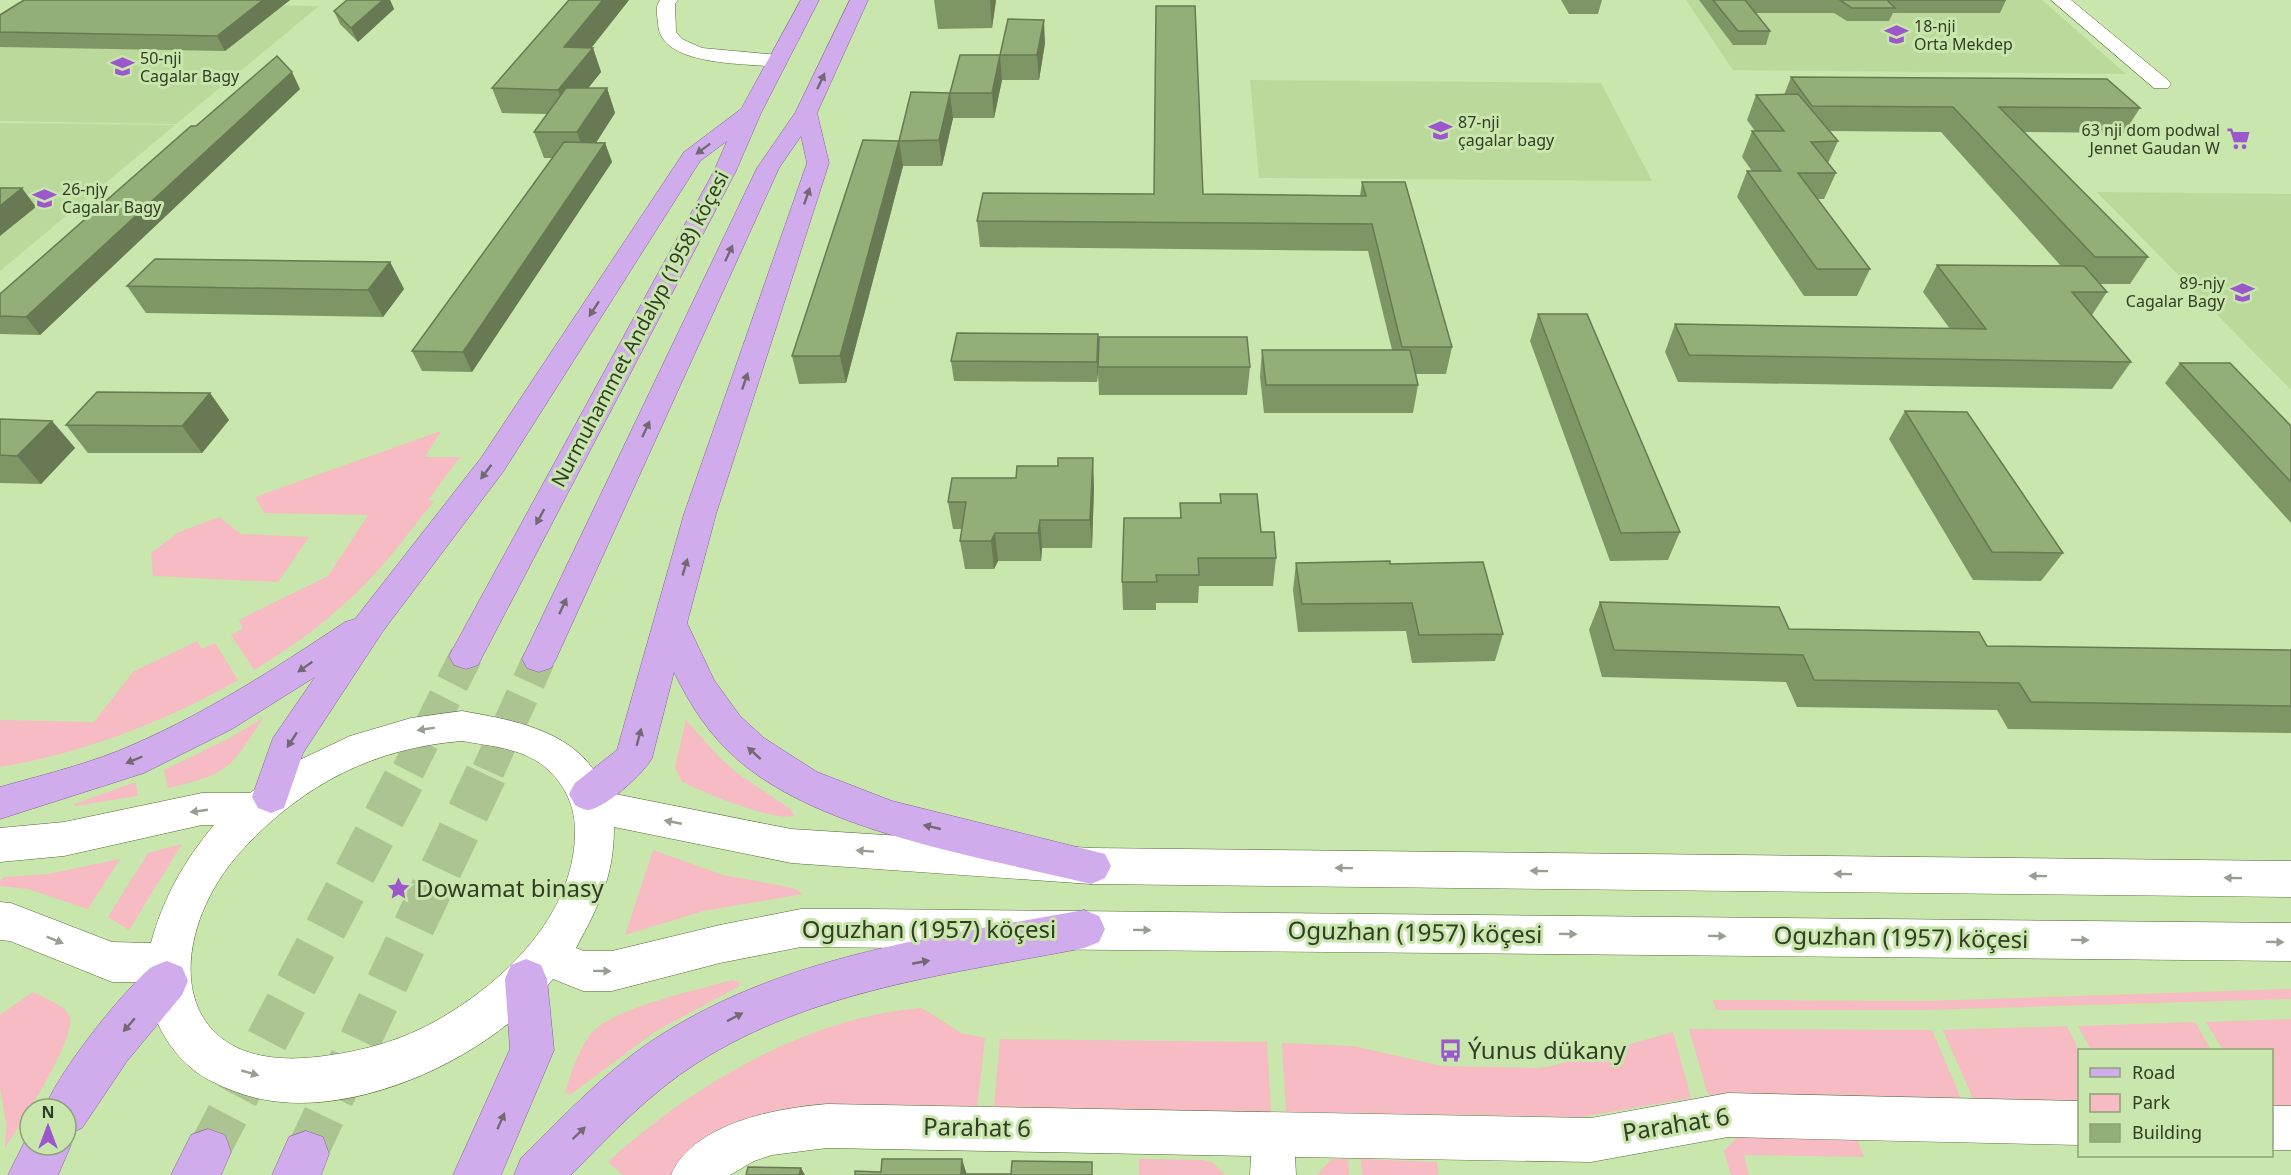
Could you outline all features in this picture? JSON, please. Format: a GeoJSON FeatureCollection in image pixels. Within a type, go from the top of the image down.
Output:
{"type":"FeatureCollection","features":[{"type":"Feature","properties":{"kind":"main road","name":"Nurmuhammet Andalyp (1958) köçesi"},"geometry":{"type":"LineString","coordinates":[[466,656],[725,171],[750,113],[810,0]]}},
{"type":"Feature","properties":{"kind":"main road","name":"Nurmuhammet Andalyp (1958) köçesi"},"geometry":{"type":"LineString","coordinates":[[539,659],[768,168],[806,112],[859,0]]}},
{"type":"Feature","properties":{"kind":"main road"},"geometry":{"type":"LineString","coordinates":[[590,800],[633,758],[700,514],[818,163],[806,112]]}},
{"type":"Feature","properties":{"kind":"main road"},"geometry":{"type":"LineString","coordinates":[[264,803],[286,749],[371,622],[492,465],[692,157],[750,113]]}},
{"type":"Feature","properties":{"kind":"main road"},"geometry":{"type":"LineString","coordinates":[[0,803],[89,778],[167,746],[295,674],[371,622]]}},
{"type":"Feature","properties":{"kind":"main road"},"geometry":{"type":"LineString","coordinates":[[670,623],[703,694],[726,725],[759,758],[807,787],[873,813],[1091,866]]}},
{"type":"Feature","properties":{"kind":"main road"},"geometry":{"type":"LineString","coordinates":[[76,1097],[111,1046],[167,972],[181,909],[212,856],[264,803],[317,768],[366,745],[399,734],[462,726],[517,733],[541,743],[561,757],[577,773],[590,800],[596,828],[595,851],[590,876],[566,929],[536,967],[494,1007],[459,1032],[421,1052],[381,1068],[340,1078],[301,1081],[265,1078],[233,1068],[206,1053],[186,1033],[178,1017],[167,972]]}},
{"type":"Feature","properties":{"kind":"main road"},"geometry":{"type":"LineString","coordinates":[[590,800],[791,846],[1091,866],[2291,879]]}},
{"type":"Feature","properties":{"kind":"main road"},"geometry":{"type":"LineString","coordinates":[[0,845],[64,840],[202,809],[264,803]]}},
{"type":"Feature","properties":{"kind":"main road"},"geometry":{"type":"LineString","coordinates":[[0,921],[11,922],[112,962],[167,972]]}},
{"type":"Feature","properties":{"kind":"main road","name":"Oguzhan (1957) köçesi"},"geometry":{"type":"LineString","coordinates":[[536,967],[612,972],[720,944],[801,928],[2291,942]]}},
{"type":"Feature","properties":{"kind":"main road"},"geometry":{"type":"LineString","coordinates":[[538,1175],[633,1082],[681,1047],[740,1014],[842,977],[1084,929]]}},
{"type":"Feature","properties":{"kind":"main road"},"geometry":{"type":"LineString","coordinates":[[477,1175],[532,1050],[536,967]]}},
{"type":"Feature","properties":{"kind":"main road"},"geometry":{"type":"LineString","coordinates":[[32,1175],[42,1157]]}},
{"type":"Feature","properties":{"kind":"street"},"geometry":{"type":"LineString","coordinates":[[669,0],[666,4],[667,33],[675,44],[698,53],[778,61]]}},
{"type":"Feature","properties":{"kind":"street"},"geometry":{"type":"LineString","coordinates":[[2060,0],[2161,84]]}},
{"type":"Feature","properties":{"kind":"street","name":"Parahat 6"},"geometry":{"type":"LineString","coordinates":[[694,1175],[725,1151],[751,1138],[780,1130],[827,1126],[1273,1154],[1590,1140],[1728,1115],[2078,1123]]}},
{"type":"Feature","properties":{"kind":"street"},"geometry":{"type":"LineString","coordinates":[[2273,1128],[2291,1128]]}},
{"type":"Feature","properties":{"kind":"shaded area","name":"18-nji Orta Mekdep"},"geometry":{"type":"Polygon","coordinates":[[[1686,0],[2042,0],[2126,74],[1733,70],[1686,0]]]}},
{"type":"Feature","properties":{"kind":"shaded area","name":"50-nji Cagalar Bagy"},"geometry":{"type":"Polygon","coordinates":[[[18,2],[319,6],[176,124],[0,121],[0,14],[18,2]]]}},
{"type":"Feature","properties":{"kind":"shaded area","name":"87-nji çagalar bagy"},"geometry":{"type":"Polygon","coordinates":[[[1250,80],[1601,83],[1652,181],[1259,178],[1250,80]]]}},
{"type":"Feature","properties":{"kind":"shaded area","name":"26-njy Cagalar Bagy"},"geometry":{"type":"Polygon","coordinates":[[[0,123],[175,125],[0,271],[0,123]]]}},
{"type":"Feature","properties":{"kind":"shaded area","name":"89-njy Cagalar Bagy"},"geometry":{"type":"Polygon","coordinates":[[[2097,192],[2291,194],[2291,390],[2097,192]]]}},
{"type":"Feature","properties":{"kind":"green space"},"geometry":{"type":"Polygon","coordinates":[[[441,431],[425,457],[460,457],[428,500],[434,501],[384,563],[353,596],[313,630],[254,670],[231,635],[243,629],[239,620],[328,576],[368,515],[264,513],[255,497],[441,431]]]}},
{"type":"Feature","properties":{"kind":"green space"},"geometry":{"type":"Polygon","coordinates":[[[219,517],[241,534],[309,537],[278,582],[153,576],[151,553],[179,532],[219,517]]]}},
{"type":"Feature","properties":{"kind":"green space"},"geometry":{"type":"Polygon","coordinates":[[[197,641],[202,649],[215,643],[238,680],[182,709],[123,734],[62,753],[0,767],[0,720],[94,722],[133,672],[197,641]]]}},
{"type":"Feature","properties":{"kind":"green space"},"geometry":{"type":"Polygon","coordinates":[[[263,718],[235,759],[226,767],[204,778],[168,788],[164,770],[228,739],[263,718]]]}},
{"type":"Feature","properties":{"kind":"green space"},"geometry":{"type":"Polygon","coordinates":[[[686,720],[718,756],[737,773],[789,808],[795,816],[755,810],[682,782],[675,767],[686,720]]]}},
{"type":"Feature","properties":{"kind":"green space"},"geometry":{"type":"Polygon","coordinates":[[[136,782],[138,796],[75,806],[74,804],[136,782]]]}},
{"type":"Feature","properties":{"kind":"green space"},"geometry":{"type":"Polygon","coordinates":[[[182,844],[129,930],[108,917],[148,853],[182,844]]]}},
{"type":"Feature","properties":{"kind":"green space"},"geometry":{"type":"Polygon","coordinates":[[[653,850],[723,875],[793,888],[803,894],[703,911],[625,935],[653,850]]]}},
{"type":"Feature","properties":{"kind":"green space"},"geometry":{"type":"Polygon","coordinates":[[[120,859],[88,909],[28,889],[0,886],[0,881],[5,877],[48,874],[120,859]]]}},
{"type":"Feature","properties":{"kind":"green space"},"geometry":{"type":"Polygon","coordinates":[[[732,980],[740,982],[738,987],[656,1031],[571,1094],[565,1093],[582,1047],[601,1025],[635,1008],[732,980]]]}},
{"type":"Feature","properties":{"kind":"green space"},"geometry":{"type":"Polygon","coordinates":[[[2291,989],[2291,999],[1927,1010],[1716,1010],[1713,1000],[1923,1001],[2291,989]]]}},
{"type":"Feature","properties":{"kind":"green space"},"geometry":{"type":"Polygon","coordinates":[[[33,992],[66,1011],[70,1025],[57,1060],[36,1097],[18,1097],[18,1127],[5,1148],[6,1124],[0,1087],[0,1015],[33,992]]]}},
{"type":"Feature","properties":{"kind":"green space"},"geometry":{"type":"Polygon","coordinates":[[[922,1008],[961,1033],[985,1038],[977,1108],[673,1175],[623,1175],[608,1162],[676,1107],[753,1060],[836,1025],[879,1014],[922,1008]]]}},
{"type":"Feature","properties":{"kind":"green space"},"geometry":{"type":"Polygon","coordinates":[[[2291,1019],[2291,1109],[2273,1108],[2273,1049],[2222,1049],[2206,1022],[2291,1019]]]}},
{"type":"Feature","properties":{"kind":"green space"},"geometry":{"type":"Polygon","coordinates":[[[2195,1022],[2210,1049],[2090,1049],[2078,1026],[2195,1022]]]}},
{"type":"Feature","properties":{"kind":"green space"},"geometry":{"type":"Polygon","coordinates":[[[2067,1026],[2078,1049],[2078,1104],[1974,1101],[1943,1030],[2067,1026]]]}},
{"type":"Feature","properties":{"kind":"green space"},"geometry":{"type":"Polygon","coordinates":[[[1689,1029],[1932,1030],[1962,1101],[1708,1095],[1689,1029]]]}},
{"type":"Feature","properties":{"kind":"green space"},"geometry":{"type":"Polygon","coordinates":[[[1673,1032],[1691,1098],[1581,1117],[1286,1112],[1282,1043],[1353,1046],[1442,1066],[1538,1068],[1673,1032]]]}},
{"type":"Feature","properties":{"kind":"green space"},"geometry":{"type":"Polygon","coordinates":[[[1000,1039],[1267,1042],[1271,1112],[994,1108],[1000,1039]]]}},
{"type":"Feature","properties":{"kind":"green space"},"geometry":{"type":"Polygon","coordinates":[[[1743,1131],[1854,1132],[1864,1157],[1744,1155],[1749,1175],[1731,1175],[1724,1151],[1743,1131]]]}},
{"type":"Feature","properties":{"kind":"green space"},"geometry":{"type":"Polygon","coordinates":[[[1139,1159],[1204,1160],[1213,1163],[1225,1175],[1139,1175],[1139,1159]]]}},
{"type":"Feature","properties":{"kind":"green space"},"geometry":{"type":"Polygon","coordinates":[[[1332,1159],[1348,1159],[1349,1175],[1317,1175],[1332,1159]]]}},
{"type":"Feature","properties":{"kind":"green space"},"geometry":{"type":"Polygon","coordinates":[[[1361,1159],[1437,1162],[1438,1175],[1362,1175],[1361,1159]]]}},
{"type":"Feature","properties":{"kind":"building"},"geometry":{"type":"Polygon","coordinates":[[[24,0],[263,0],[217,36],[0,32],[0,15],[24,0]]]}},
{"type":"Feature","properties":{"kind":"building"},"geometry":{"type":"Polygon","coordinates":[[[347,0],[383,0],[351,28],[334,11],[347,0]]]}},
{"type":"Feature","properties":{"kind":"building"},"geometry":{"type":"Polygon","coordinates":[[[569,0],[603,0],[564,47],[593,48],[558,90],[492,88],[569,0]]]}},
{"type":"Feature","properties":{"kind":"building"},"geometry":{"type":"Polygon","coordinates":[[[1713,0],[1745,0],[1770,31],[1738,31],[1713,0]]]}},
{"type":"Feature","properties":{"kind":"building"},"geometry":{"type":"Polygon","coordinates":[[[1840,0],[1887,0],[1895,8],[1852,8],[1840,0]]]}},
{"type":"Feature","properties":{"kind":"building"},"geometry":{"type":"Polygon","coordinates":[[[1156,6],[1195,6],[1203,194],[1366,196],[1362,182],[1405,182],[1452,347],[1402,347],[1372,224],[977,221],[983,193],[1154,194],[1156,6]]]}},
{"type":"Feature","properties":{"kind":"building"},"geometry":{"type":"Polygon","coordinates":[[[1008,19],[1044,20],[1037,55],[1000,55],[1008,19]]]}},
{"type":"Feature","properties":{"kind":"building"},"geometry":{"type":"Polygon","coordinates":[[[960,55],[1000,55],[992,93],[950,93],[960,55]]]}},
{"type":"Feature","properties":{"kind":"building"},"geometry":{"type":"Polygon","coordinates":[[[277,56],[292,72],[26,317],[0,316],[0,294],[191,126],[196,126],[277,56]]]}},
{"type":"Feature","properties":{"kind":"building"},"geometry":{"type":"Polygon","coordinates":[[[1791,77],[2107,79],[2140,108],[1999,107],[2148,257],[2095,257],[1953,107],[1812,106],[1791,77]]]}},
{"type":"Feature","properties":{"kind":"building"},"geometry":{"type":"Polygon","coordinates":[[[566,88],[607,88],[577,132],[534,132],[566,88]]]}},
{"type":"Feature","properties":{"kind":"building"},"geometry":{"type":"Polygon","coordinates":[[[911,92],[950,93],[939,140],[899,141],[911,92]]]}},
{"type":"Feature","properties":{"kind":"building"},"geometry":{"type":"Polygon","coordinates":[[[1798,94],[1838,141],[1811,142],[1836,173],[1798,173],[1870,269],[1817,269],[1747,171],[1781,171],[1752,131],[1784,131],[1756,95],[1798,94]]]}},
{"type":"Feature","properties":{"kind":"building"},"geometry":{"type":"Polygon","coordinates":[[[863,140],[899,141],[840,356],[792,356],[863,140]]]}},
{"type":"Feature","properties":{"kind":"building"},"geometry":{"type":"Polygon","coordinates":[[[564,142],[605,143],[463,352],[412,351],[564,142]]]}},
{"type":"Feature","properties":{"kind":"building"},"geometry":{"type":"Polygon","coordinates":[[[0,188],[22,188],[0,206],[0,188]]]}},
{"type":"Feature","properties":{"kind":"building"},"geometry":{"type":"Polygon","coordinates":[[[155,259],[390,262],[368,290],[127,286],[155,259]]]}},
{"type":"Feature","properties":{"kind":"building"},"geometry":{"type":"Polygon","coordinates":[[[1937,265],[2084,266],[2107,292],[2072,292],[2131,362],[1689,355],[1675,324],[1986,329],[1937,265]]]}},
{"type":"Feature","properties":{"kind":"building"},"geometry":{"type":"Polygon","coordinates":[[[1538,314],[1587,314],[1680,532],[1621,533],[1538,314]]]}},
{"type":"Feature","properties":{"kind":"building"},"geometry":{"type":"Polygon","coordinates":[[[957,333],[1098,334],[1097,362],[951,361],[957,333]]]}},
{"type":"Feature","properties":{"kind":"building"},"geometry":{"type":"Polygon","coordinates":[[[1099,337],[1247,337],[1250,367],[1098,367],[1099,337]]]}},
{"type":"Feature","properties":{"kind":"building"},"geometry":{"type":"Polygon","coordinates":[[[1262,350],[1410,350],[1418,385],[1266,385],[1262,350]]]}},
{"type":"Feature","properties":{"kind":"building"},"geometry":{"type":"Polygon","coordinates":[[[2180,363],[2230,363],[2291,426],[2291,482],[2180,363]]]}},
{"type":"Feature","properties":{"kind":"building"},"geometry":{"type":"Polygon","coordinates":[[[97,392],[210,393],[182,426],[66,425],[97,392]]]}},
{"type":"Feature","properties":{"kind":"building"},"geometry":{"type":"Polygon","coordinates":[[[1905,411],[1967,412],[2063,553],[1992,552],[1905,411]]]}},
{"type":"Feature","properties":{"kind":"building"},"geometry":{"type":"Polygon","coordinates":[[[0,419],[52,421],[17,456],[0,455],[0,419]]]}},
{"type":"Feature","properties":{"kind":"building"},"geometry":{"type":"Polygon","coordinates":[[[1058,458],[1093,458],[1090,520],[1040,520],[1038,533],[995,533],[991,541],[960,541],[966,502],[948,502],[952,478],[1016,478],[1017,466],[1058,466],[1058,458]]]}},
{"type":"Feature","properties":{"kind":"building"},"geometry":{"type":"Polygon","coordinates":[[[1220,494],[1257,494],[1261,532],[1274,532],[1276,558],[1198,558],[1199,575],[1156,575],[1157,582],[1122,582],[1124,518],[1181,518],[1180,503],[1221,503],[1220,494]]]}},
{"type":"Feature","properties":{"kind":"building"},"geometry":{"type":"Polygon","coordinates":[[[1390,561],[1390,564],[1483,562],[1503,634],[1419,635],[1412,603],[1302,604],[1296,563],[1390,561]]]}},
{"type":"Feature","properties":{"kind":"building"},"geometry":{"type":"Polygon","coordinates":[[[1600,602],[1779,607],[1789,629],[1979,632],[1987,646],[2291,650],[2291,706],[2031,702],[2019,683],[1814,680],[1803,655],[1614,650],[1600,602]]]}},
{"type":"Feature","properties":{"kind":"building"},"geometry":{"type":"Polygon","coordinates":[[[882,1159],[962,1159],[961,1174],[1011,1174],[1012,1161],[1092,1162],[1092,1175],[855,1175],[855,1171],[881,1172],[882,1159]]]}},
{"type":"Feature","properties":{"kind":"building"},"geometry":{"type":"Polygon","coordinates":[[[748,1167],[801,1168],[799,1175],[746,1175],[748,1167]]]}},
{"type":"Feature","properties":{"kind":"tunnel"},"geometry":{"type":"LineString","coordinates":[[408,771],[466,656]]}},
{"type":"Feature","properties":{"kind":"tunnel"},"geometry":{"type":"LineString","coordinates":[[488,771],[539,659]]}},
{"type":"Feature","properties":{"kind":"tunnel"},"geometry":{"type":"LineString","coordinates":[[208,1152],[409,770]]}},
{"type":"Feature","properties":{"kind":"tunnel"},"geometry":{"type":"LineString","coordinates":[[306,1154],[488,770]]}},
{"type":"Feature","properties":{"kind":"place","name":"18-nji Orta Mekdep"},"geometry":{"type":"Point","coordinates":[1896,35]}},
{"type":"Feature","properties":{"kind":"place","name":"50-nji Cagalar Bagy"},"geometry":{"type":"Point","coordinates":[122,67]}},
{"type":"Feature","properties":{"kind":"place","name":"87-nji çagalar bagy"},"geometry":{"type":"Point","coordinates":[1440,131]}},
{"type":"Feature","properties":{"kind":"place","name":"63 nji dom podwal Jennet Gaudan W"},"geometry":{"type":"Point","coordinates":[2238,139]}},
{"type":"Feature","properties":{"kind":"place","name":"26-njy Cagalar Bagy"},"geometry":{"type":"Point","coordinates":[44,198]}},
{"type":"Feature","properties":{"kind":"place","name":"89-njy Cagalar Bagy"},"geometry":{"type":"Point","coordinates":[2243,292]}},
{"type":"Feature","properties":{"kind":"place","name":"Dowamat binasy"},"geometry":{"type":"Point","coordinates":[398,889]}},
{"type":"Feature","properties":{"kind":"place","name":"Ýunus dükany"},"geometry":{"type":"Point","coordinates":[1450,1051]}}]}
